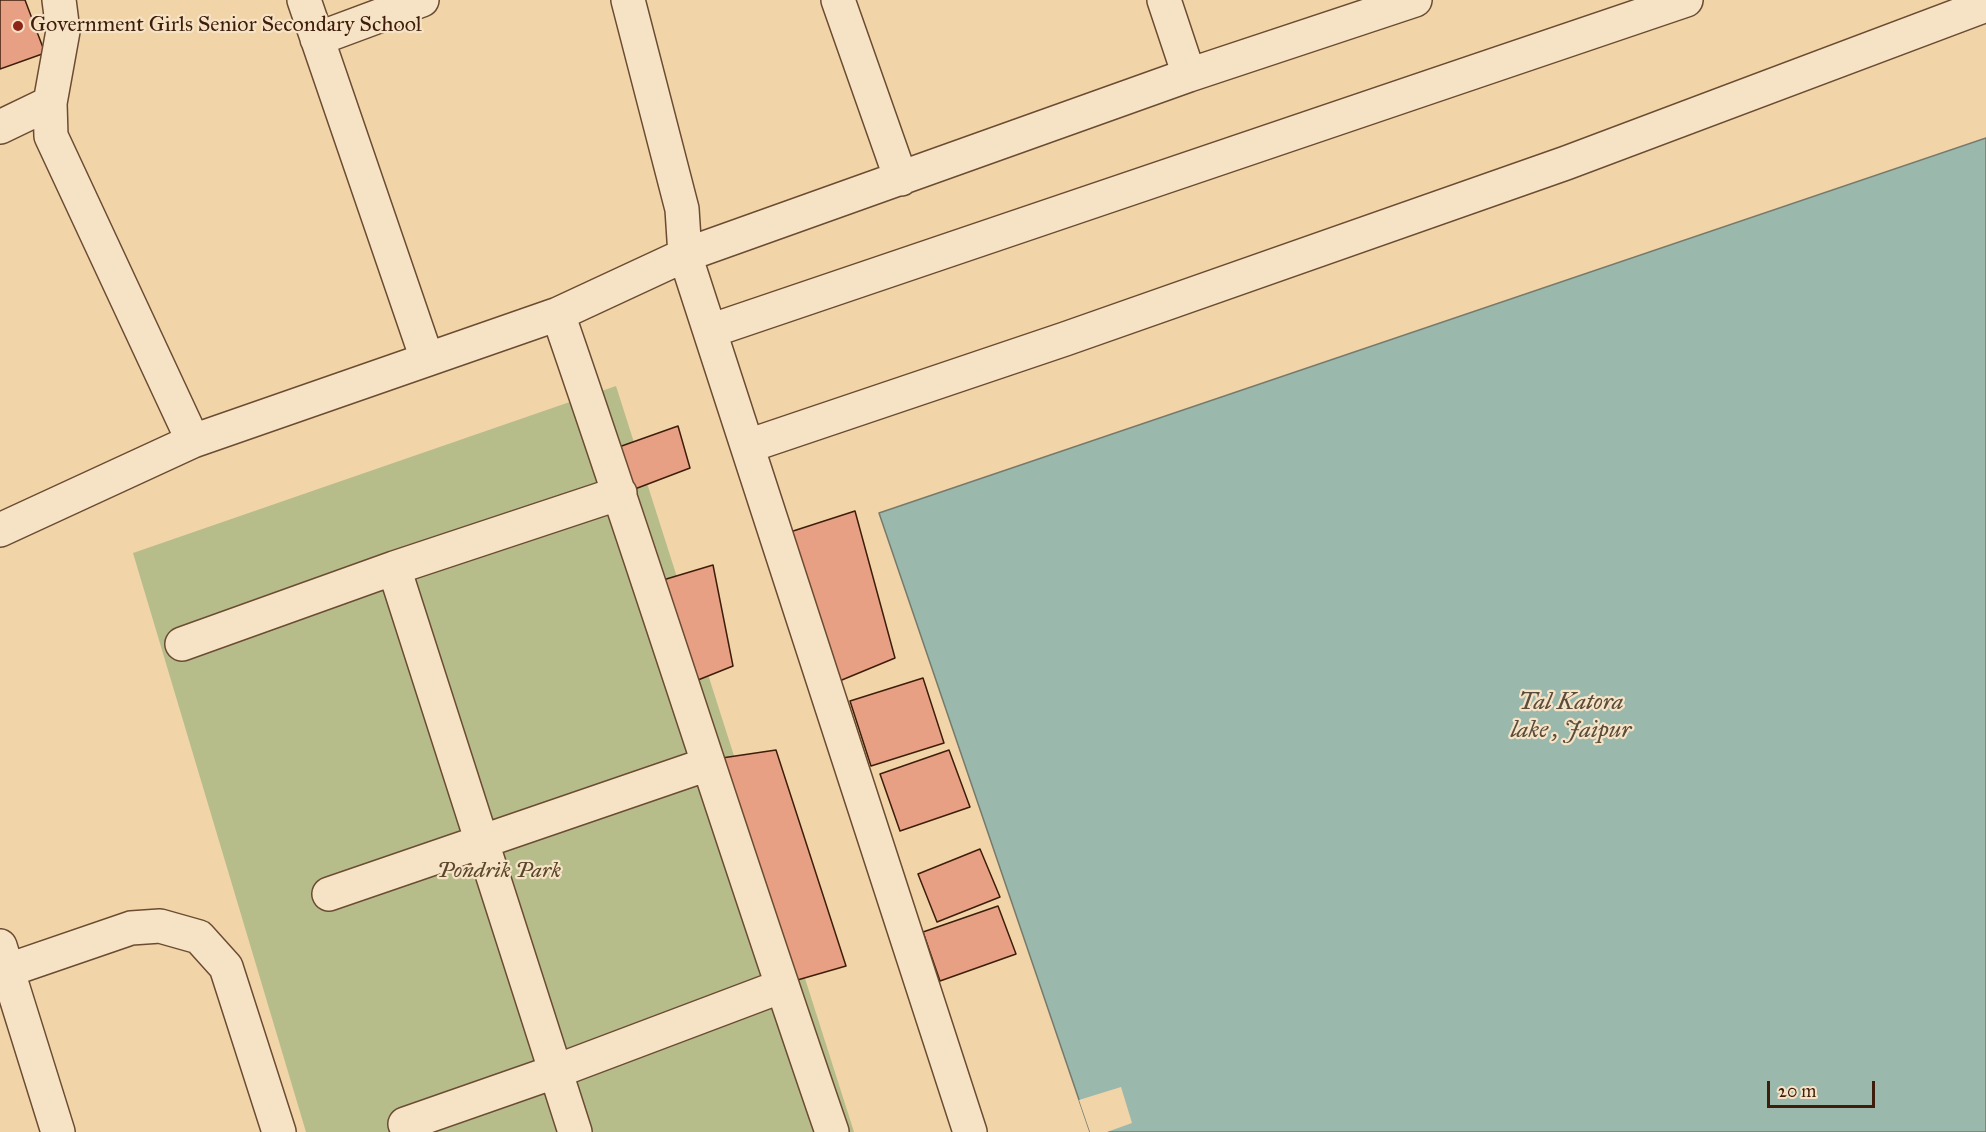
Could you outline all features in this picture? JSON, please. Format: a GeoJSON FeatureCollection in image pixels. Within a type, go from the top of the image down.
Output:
{"type":"FeatureCollection","features":[{"type":"Feature","properties":{"kind":"street"},"geometry":{"type":"LineString","coordinates":[[58,0],[63,31],[50,103],[51,136],[193,441]]}},
{"type":"Feature","properties":{"kind":"street"},"geometry":{"type":"LineString","coordinates":[[304,0],[427,359]]}},
{"type":"Feature","properties":{"kind":"street"},"geometry":{"type":"LineString","coordinates":[[317,39],[422,0]]}},
{"type":"Feature","properties":{"kind":"street"},"geometry":{"type":"LineString","coordinates":[[628,0],[682,209],[685,255],[970,1132]]}},
{"type":"Feature","properties":{"kind":"street"},"geometry":{"type":"LineString","coordinates":[[838,0],[902,179]]}},
{"type":"Feature","properties":{"kind":"street"},"geometry":{"type":"LineString","coordinates":[[1164,0],[1189,75]]}},
{"type":"Feature","properties":{"kind":"street"},"geometry":{"type":"LineString","coordinates":[[0,530],[193,441],[558,314],[685,255],[1189,75],[1355,9],[1415,0]]}},
{"type":"Feature","properties":{"kind":"street"},"geometry":{"type":"LineString","coordinates":[[710,331],[1686,0]]}},
{"type":"Feature","properties":{"kind":"street"},"geometry":{"type":"LineString","coordinates":[[748,446],[1065,339],[1566,163],[1986,5]]}},
{"type":"Feature","properties":{"kind":"street"},"geometry":{"type":"LineString","coordinates":[[0,127],[50,103]]}},
{"type":"Feature","properties":{"kind":"street"},"geometry":{"type":"LineString","coordinates":[[558,314],[620,493],[708,764],[832,1132]]}},
{"type":"Feature","properties":{"kind":"street"},"geometry":{"type":"LineString","coordinates":[[182,644],[394,568],[620,493]]}},
{"type":"Feature","properties":{"kind":"street"},"geometry":{"type":"LineString","coordinates":[[394,568],[574,1132]]}},
{"type":"Feature","properties":{"kind":"street"},"geometry":{"type":"LineString","coordinates":[[329,894],[708,764]]}},
{"type":"Feature","properties":{"kind":"street"},"geometry":{"type":"LineString","coordinates":[[58,1132],[2,963],[131,928],[160,926],[199,937],[226,967],[279,1132]]}},
{"type":"Feature","properties":{"kind":"street"},"geometry":{"type":"LineString","coordinates":[[405,1124],[554,1072],[782,987]]}},
{"type":"Feature","properties":{"kind":"green space","name":"Pondrik Park"},"geometry":{"type":"Polygon","coordinates":[[[616,386],[854,1132],[306,1132],[133,553],[616,386]]]}},
{"type":"Feature","properties":{"kind":"water","name":"Tal Katora lake , Jaipur"},"geometry":{"type":"Polygon","coordinates":[[[1986,138],[1986,1132],[1090,1132],[879,513],[1986,138]]]}},
{"type":"Feature","properties":{"kind":"pier"},"geometry":{"type":"Polygon","coordinates":[[[1121,1087],[1132,1123],[1107,1132],[1090,1132],[1079,1100],[1121,1087]]]}},
{"type":"Feature","properties":{"kind":"building","name":"Government Girls Senior Secondary School"},"geometry":{"type":"Polygon","coordinates":[[[0,0],[25,0],[45,53],[0,69],[0,0]]]}},
{"type":"Feature","properties":{"kind":"building"},"geometry":{"type":"Polygon","coordinates":[[[678,426],[690,468],[627,492],[616,448],[678,426]]]}},
{"type":"Feature","properties":{"kind":"building"},"geometry":{"type":"Polygon","coordinates":[[[855,511],[895,658],[837,682],[787,533],[855,511]]]}},
{"type":"Feature","properties":{"kind":"building"},"geometry":{"type":"Polygon","coordinates":[[[713,565],[733,666],[698,680],[663,580],[713,565]]]}},
{"type":"Feature","properties":{"kind":"building"},"geometry":{"type":"Polygon","coordinates":[[[923,678],[944,743],[871,766],[850,701],[923,678]]]}},
{"type":"Feature","properties":{"kind":"building"},"geometry":{"type":"Polygon","coordinates":[[[776,750],[846,966],[794,981],[715,759],[776,750]]]}},
{"type":"Feature","properties":{"kind":"building"},"geometry":{"type":"Polygon","coordinates":[[[949,750],[970,807],[900,831],[880,774],[949,750]]]}},
{"type":"Feature","properties":{"kind":"building"},"geometry":{"type":"Polygon","coordinates":[[[980,849],[1000,897],[937,922],[918,874],[980,849]]]}},
{"type":"Feature","properties":{"kind":"building"},"geometry":{"type":"Polygon","coordinates":[[[998,906],[1016,954],[940,981],[923,932],[998,906]]]}},
{"type":"Feature","properties":{"kind":"place","name":"Government Girls Senior Secondary School"},"geometry":{"type":"Point","coordinates":[18,26]}}]}
